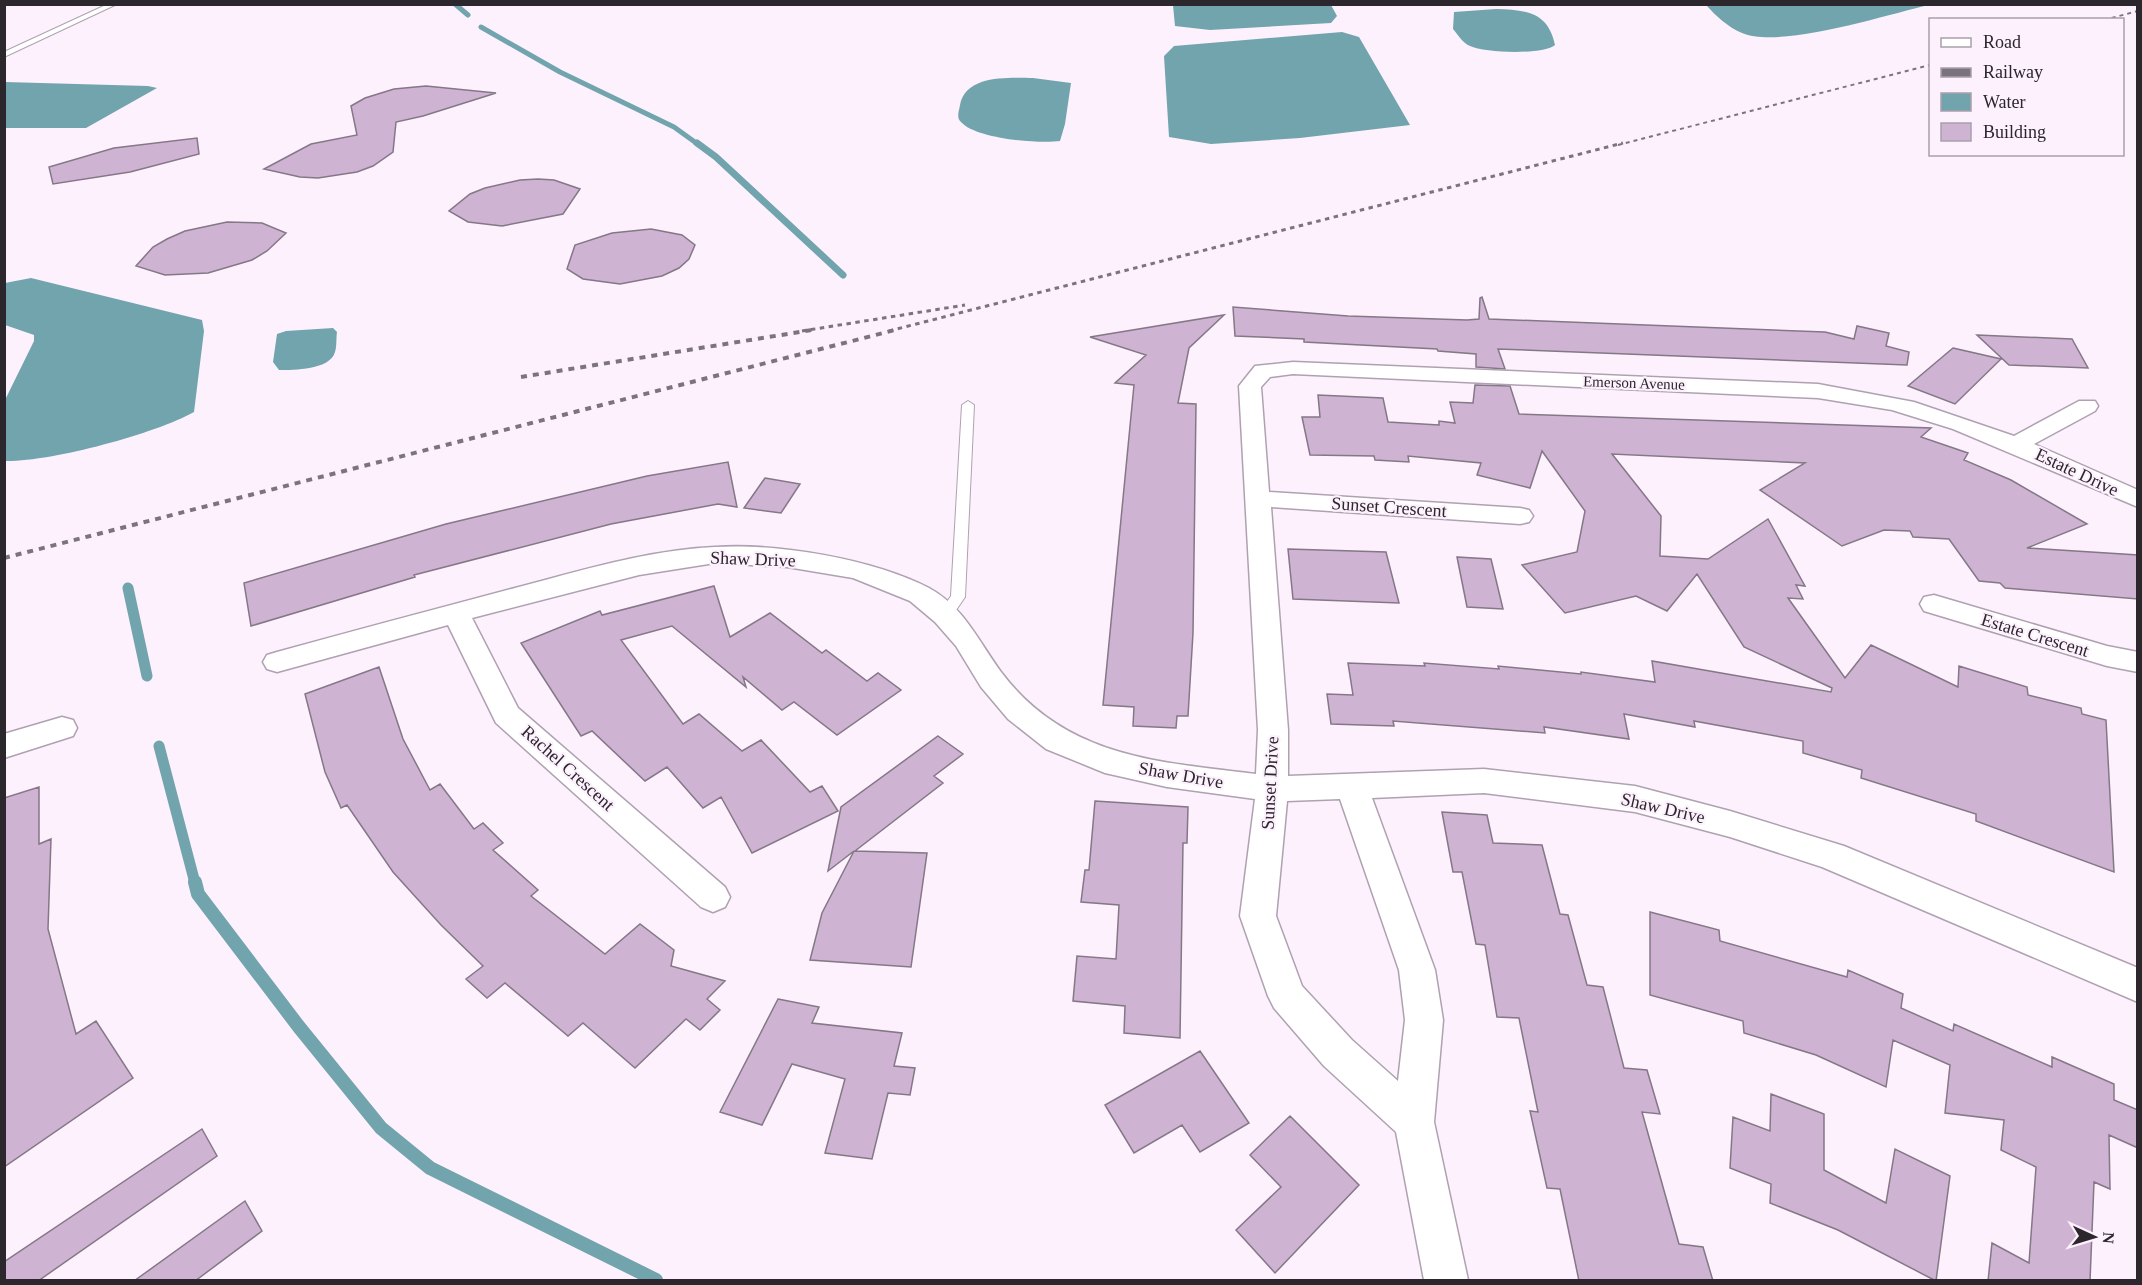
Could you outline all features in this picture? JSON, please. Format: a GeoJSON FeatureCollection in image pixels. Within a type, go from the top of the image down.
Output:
{"type":"FeatureCollection","features":[{"type":"Feature","properties":{"kind":"street","name":"Emerson Avenue"},"geometry":{"type":"LineString","coordinates":[[1250,386],[1263,371],[1293,368],[1818,391],[1877,400],[1933,414],[2017,444]]}},
{"type":"Feature","properties":{"kind":"street","name":"Sunset Drive"},"geometry":{"type":"LineString","coordinates":[[1250,386],[1273,730],[1272,789],[1258,916],[1287,996],[1338,1053],[1414,1122]]}},
{"type":"Feature","properties":{"kind":"street"},"geometry":{"type":"LineString","coordinates":[[2017,444],[2087,406]]}},
{"type":"Feature","properties":{"kind":"street","name":"Estate Drive"},"geometry":{"type":"LineString","coordinates":[[2017,444],[2138,500]]}},
{"type":"Feature","properties":{"kind":"street","name":"Sunset Crescent"},"geometry":{"type":"LineString","coordinates":[[1259,499],[1520,516]]}},
{"type":"Feature","properties":{"kind":"street","name":"Shaw Drive"},"geometry":{"type":"LineString","coordinates":[[278,662],[567,583],[639,566],[715,555],[787,559],[858,570],[920,595],[945,615],[966,639],[991,680],[1019,711],[1057,741],[1105,761],[1167,775],[1272,789],[1484,782],[1635,799],[1730,824],[1832,856],[2138,985]]}},
{"type":"Feature","properties":{"kind":"street","name":"Estate Crescent"},"geometry":{"type":"LineString","coordinates":[[1934,604],[2108,656],[2138,662]]}},
{"type":"Feature","properties":{"kind":"street","name":"Rachel Crescent"},"geometry":{"type":"LineString","coordinates":[[456,614],[507,714],[713,897]]}},
{"type":"Feature","properties":{"kind":"street"},"geometry":{"type":"LineString","coordinates":[[4,746],[62,728]]}},
{"type":"Feature","properties":{"kind":"street"},"geometry":{"type":"LineString","coordinates":[[1352,788],[1417,970],[1424,1020],[1414,1122],[1446,1281]]}},
{"type":"Feature","properties":{"kind":"lane"},"geometry":{"type":"LineString","coordinates":[[4,55],[114,4]]}},
{"type":"Feature","properties":{"kind":"lane"},"geometry":{"type":"LineString","coordinates":[[945,615],[958,597],[968,405]]}},
{"type":"Feature","properties":{"kind":"water"},"geometry":{"type":"Polygon","coordinates":[[[1173,5],[1331,5],[1337,16],[1331,23],[1210,30],[1175,26],[1173,5]]]}},
{"type":"Feature","properties":{"kind":"water"},"geometry":{"type":"Polygon","coordinates":[[[1706,5],[1929,5],[1834,29],[1781,37],[1759,37],[1732,28],[1706,5]]]}},
{"type":"Feature","properties":{"kind":"water"},"geometry":{"type":"Polygon","coordinates":[[[1496,9],[1526,12],[1541,19],[1552,34],[1555,45],[1527,52],[1488,50],[1467,45],[1453,29],[1454,12],[1496,9]]]}},
{"type":"Feature","properties":{"kind":"water"},"geometry":{"type":"Polygon","coordinates":[[[1342,32],[1359,37],[1410,125],[1300,138],[1211,144],[1169,137],[1164,56],[1174,46],[1342,32]]]}},
{"type":"Feature","properties":{"kind":"water"},"geometry":{"type":"Polygon","coordinates":[[[1001,78],[1033,78],[1071,83],[1060,141],[1023,141],[993,136],[969,128],[959,120],[960,105],[964,95],[971,88],[980,83],[1001,78]]]}},
{"type":"Feature","properties":{"kind":"water"},"geometry":{"type":"Polygon","coordinates":[[[5,82],[157,88],[86,128],[5,128],[5,82]]]}},
{"type":"Feature","properties":{"kind":"water"},"geometry":{"type":"Polygon","coordinates":[[[31,278],[202,320],[204,331],[194,412],[154,429],[102,445],[48,457],[5,461],[5,400],[34,341],[34,335],[5,325],[5,283],[31,278]]]}},
{"type":"Feature","properties":{"kind":"water"},"geometry":{"type":"Polygon","coordinates":[[[333,328],[337,332],[336,350],[332,358],[319,366],[279,370],[273,362],[277,334],[286,331],[333,328]]]}},
{"type":"Feature","properties":{"kind":"building"},"geometry":{"type":"Polygon","coordinates":[[[426,86],[496,93],[396,122],[393,152],[373,166],[357,172],[318,178],[300,177],[264,169],[311,144],[357,135],[351,106],[365,98],[394,89],[426,86]]]}},
{"type":"Feature","properties":{"kind":"building"},"geometry":{"type":"Polygon","coordinates":[[[197,138],[199,154],[130,172],[53,184],[49,167],[114,148],[197,138]]]}},
{"type":"Feature","properties":{"kind":"building"},"geometry":{"type":"Polygon","coordinates":[[[520,180],[554,180],[580,189],[563,214],[502,226],[468,222],[449,211],[470,194],[485,188],[520,180]]]}},
{"type":"Feature","properties":{"kind":"building"},"geometry":{"type":"Polygon","coordinates":[[[227,222],[262,223],[286,233],[267,251],[252,260],[208,273],[165,275],[136,266],[153,247],[167,239],[185,231],[227,222]]]}},
{"type":"Feature","properties":{"kind":"building"},"geometry":{"type":"Polygon","coordinates":[[[651,229],[682,235],[695,245],[689,259],[679,268],[662,276],[620,284],[583,279],[567,269],[575,245],[612,233],[651,229]]]}},
{"type":"Feature","properties":{"kind":"building"},"geometry":{"type":"Polygon","coordinates":[[[1482,297],[1489,319],[1825,332],[1854,339],[1857,326],[1889,333],[1886,346],[1909,352],[1907,365],[1498,349],[1505,369],[1476,367],[1476,354],[1438,351],[1437,349],[1235,336],[1233,307],[1348,316],[1467,320],[1479,319],[1480,298],[1482,297]]]}},
{"type":"Feature","properties":{"kind":"building"},"geometry":{"type":"Polygon","coordinates":[[[1224,315],[1189,348],[1178,403],[1196,404],[1193,633],[1188,716],[1177,716],[1176,728],[1133,726],[1134,707],[1103,705],[1134,385],[1115,383],[1146,355],[1090,337],[1224,315]]]}},
{"type":"Feature","properties":{"kind":"building"},"geometry":{"type":"Polygon","coordinates":[[[1977,335],[2072,339],[2088,368],[2009,365],[1977,335]]]}},
{"type":"Feature","properties":{"kind":"building"},"geometry":{"type":"Polygon","coordinates":[[[1953,348],[2001,359],[1955,404],[1908,386],[1953,348]]]}},
{"type":"Feature","properties":{"kind":"building"},"geometry":{"type":"Polygon","coordinates":[[[1475,385],[1510,386],[1519,414],[1931,428],[1921,437],[1968,453],[1964,460],[2011,480],[2087,524],[2027,548],[2138,555],[2138,599],[2005,588],[2000,583],[1979,581],[1949,539],[1913,537],[1910,531],[1884,530],[1842,546],[1760,490],[1805,463],[1612,454],[1661,516],[1660,556],[1708,559],[1768,519],[1805,586],[1796,585],[1803,599],[1788,598],[1845,678],[1871,645],[1958,687],[1959,666],[2027,687],[2028,695],[2081,708],[2082,714],[2106,720],[2114,872],[1976,821],[1976,814],[1861,778],[1862,770],[1803,753],[1803,741],[1694,721],[1695,727],[1624,714],[1629,739],[1544,727],[1545,733],[1393,721],[1394,726],[1331,724],[1327,694],[1353,695],[1348,663],[1425,666],[1424,663],[1499,669],[1498,666],[1581,674],[1581,672],[1655,682],[1652,661],[1831,692],[1832,688],[1744,647],[1697,574],[1667,611],[1636,596],[1565,613],[1522,565],[1577,552],[1585,511],[1542,451],[1530,488],[1477,475],[1481,463],[1408,456],[1409,462],[1375,460],[1374,456],[1310,455],[1302,417],[1320,417],[1318,395],[1383,398],[1388,422],[1439,425],[1439,421],[1455,423],[1450,402],[1473,403],[1475,385]]]}},
{"type":"Feature","properties":{"kind":"building"},"geometry":{"type":"Polygon","coordinates":[[[728,462],[737,507],[718,504],[611,524],[414,575],[415,577],[251,626],[244,583],[446,524],[647,476],[728,462]]]}},
{"type":"Feature","properties":{"kind":"building"},"geometry":{"type":"Polygon","coordinates":[[[765,478],[800,484],[781,513],[744,508],[765,478]]]}},
{"type":"Feature","properties":{"kind":"building"},"geometry":{"type":"Polygon","coordinates":[[[1288,549],[1386,552],[1399,603],[1293,599],[1288,549]]]}},
{"type":"Feature","properties":{"kind":"building"},"geometry":{"type":"Polygon","coordinates":[[[1457,557],[1491,559],[1503,609],[1467,607],[1457,557]]]}},
{"type":"Feature","properties":{"kind":"building"},"geometry":{"type":"Polygon","coordinates":[[[714,586],[730,637],[770,613],[822,653],[826,650],[867,681],[878,673],[901,690],[837,735],[794,702],[782,710],[743,677],[746,687],[672,626],[621,640],[683,724],[699,714],[742,751],[761,740],[810,792],[822,786],[838,811],[752,853],[721,797],[703,808],[667,767],[645,781],[592,731],[581,736],[521,643],[600,611],[602,615],[714,586]]]}},
{"type":"Feature","properties":{"kind":"building"},"geometry":{"type":"Polygon","coordinates":[[[379,667],[403,739],[430,790],[440,784],[474,829],[483,823],[503,843],[493,850],[538,890],[531,896],[605,954],[640,924],[674,950],[671,966],[725,981],[707,999],[720,1010],[700,1030],[686,1019],[635,1068],[583,1023],[568,1036],[505,983],[487,998],[466,979],[483,966],[441,925],[393,872],[347,805],[341,808],[325,772],[305,694],[379,667]]]}},
{"type":"Feature","properties":{"kind":"building"},"geometry":{"type":"Polygon","coordinates":[[[938,736],[963,754],[934,776],[943,783],[855,851],[927,853],[911,967],[810,960],[822,913],[854,851],[828,871],[841,807],[938,736]]]}},
{"type":"Feature","properties":{"kind":"building"},"geometry":{"type":"Polygon","coordinates":[[[39,787],[39,844],[51,839],[48,929],[76,1034],[96,1021],[133,1078],[4,1167],[4,798],[39,787]]]}},
{"type":"Feature","properties":{"kind":"building"},"geometry":{"type":"Polygon","coordinates":[[[1095,801],[1188,807],[1187,843],[1183,843],[1180,1038],[1124,1033],[1125,1006],[1073,1001],[1077,956],[1116,959],[1119,905],[1081,902],[1085,870],[1089,870],[1095,801]]]}},
{"type":"Feature","properties":{"kind":"building"},"geometry":{"type":"Polygon","coordinates":[[[1442,812],[1487,815],[1493,843],[1542,845],[1560,914],[1568,915],[1587,985],[1603,987],[1624,1068],[1647,1070],[1660,1114],[1642,1112],[1679,1244],[1703,1247],[1713,1281],[1579,1281],[1560,1189],[1547,1188],[1530,1111],[1538,1112],[1519,1018],[1497,1017],[1485,945],[1476,944],[1462,872],[1453,872],[1442,812]]]}},
{"type":"Feature","properties":{"kind":"building"},"geometry":{"type":"Polygon","coordinates":[[[1650,912],[1719,930],[1720,941],[1847,977],[1848,970],[1903,994],[1901,1008],[1953,1031],[1954,1024],[2052,1067],[2052,1057],[2114,1084],[2114,1100],[2138,1110],[2138,1148],[2109,1135],[2110,1189],[2094,1182],[2090,1281],[1988,1281],[1992,1243],[2029,1263],[2036,1167],[2001,1150],[2004,1120],[1945,1113],[1950,1065],[1893,1040],[1886,1087],[1816,1055],[1744,1033],[1743,1021],[1650,995],[1650,912]]]}},
{"type":"Feature","properties":{"kind":"building"},"geometry":{"type":"Polygon","coordinates":[[[778,999],[819,1007],[812,1023],[902,1033],[894,1066],[915,1068],[910,1095],[888,1093],[872,1159],[825,1153],[845,1079],[792,1064],[762,1125],[720,1112],[778,999]]]}},
{"type":"Feature","properties":{"kind":"building"},"geometry":{"type":"Polygon","coordinates":[[[1200,1051],[1249,1123],[1200,1152],[1182,1125],[1134,1153],[1105,1105],[1200,1051]]]}},
{"type":"Feature","properties":{"kind":"building"},"geometry":{"type":"Polygon","coordinates":[[[1771,1094],[1824,1114],[1824,1170],[1886,1203],[1895,1149],[1950,1176],[1936,1281],[1838,1230],[1770,1203],[1771,1184],[1730,1168],[1733,1117],[1770,1131],[1771,1094]]]}},
{"type":"Feature","properties":{"kind":"building"},"geometry":{"type":"Polygon","coordinates":[[[1290,1116],[1359,1185],[1275,1273],[1236,1230],[1281,1187],[1250,1155],[1290,1116]]]}},
{"type":"Feature","properties":{"kind":"building"},"geometry":{"type":"Polygon","coordinates":[[[202,1129],[217,1156],[38,1281],[4,1281],[4,1262],[202,1129]]]}},
{"type":"Feature","properties":{"kind":"building"},"geometry":{"type":"Polygon","coordinates":[[[245,1201],[262,1231],[195,1281],[134,1281],[245,1201]]]}},
{"type":"Feature","properties":{"kind":"waterway"},"geometry":{"type":"LineString","coordinates":[[455,4],[468,15]]}},
{"type":"Feature","properties":{"kind":"waterway"},"geometry":{"type":"LineString","coordinates":[[481,27],[560,72],[674,127],[699,145]]}},
{"type":"Feature","properties":{"kind":"waterway"},"geometry":{"type":"LineString","coordinates":[[697,143],[716,157],[843,275]]}},
{"type":"Feature","properties":{"kind":"waterway"},"geometry":{"type":"LineString","coordinates":[[128,588],[147,676]]}},
{"type":"Feature","properties":{"kind":"waterway"},"geometry":{"type":"LineString","coordinates":[[159,746],[195,883]]}},
{"type":"Feature","properties":{"kind":"waterway"},"geometry":{"type":"LineString","coordinates":[[195,882],[198,894],[299,1027],[381,1128],[430,1168],[656,1280]]}},
{"type":"Feature","properties":{"kind":"railway"},"geometry":{"type":"LineString","coordinates":[[2112,18],[2138,11]]}},
{"type":"Feature","properties":{"kind":"railway"},"geometry":{"type":"LineString","coordinates":[[1618,145],[1929,65]]}},
{"type":"Feature","properties":{"kind":"railway"},"geometry":{"type":"LineString","coordinates":[[889,331],[1623,143]]}},
{"type":"Feature","properties":{"kind":"railway"},"geometry":{"type":"LineString","coordinates":[[802,331],[965,305]]}},
{"type":"Feature","properties":{"kind":"railway"},"geometry":{"type":"LineString","coordinates":[[521,377],[812,330]]}},
{"type":"Feature","properties":{"kind":"railway"},"geometry":{"type":"LineString","coordinates":[[4,558],[895,330]]}}]}
